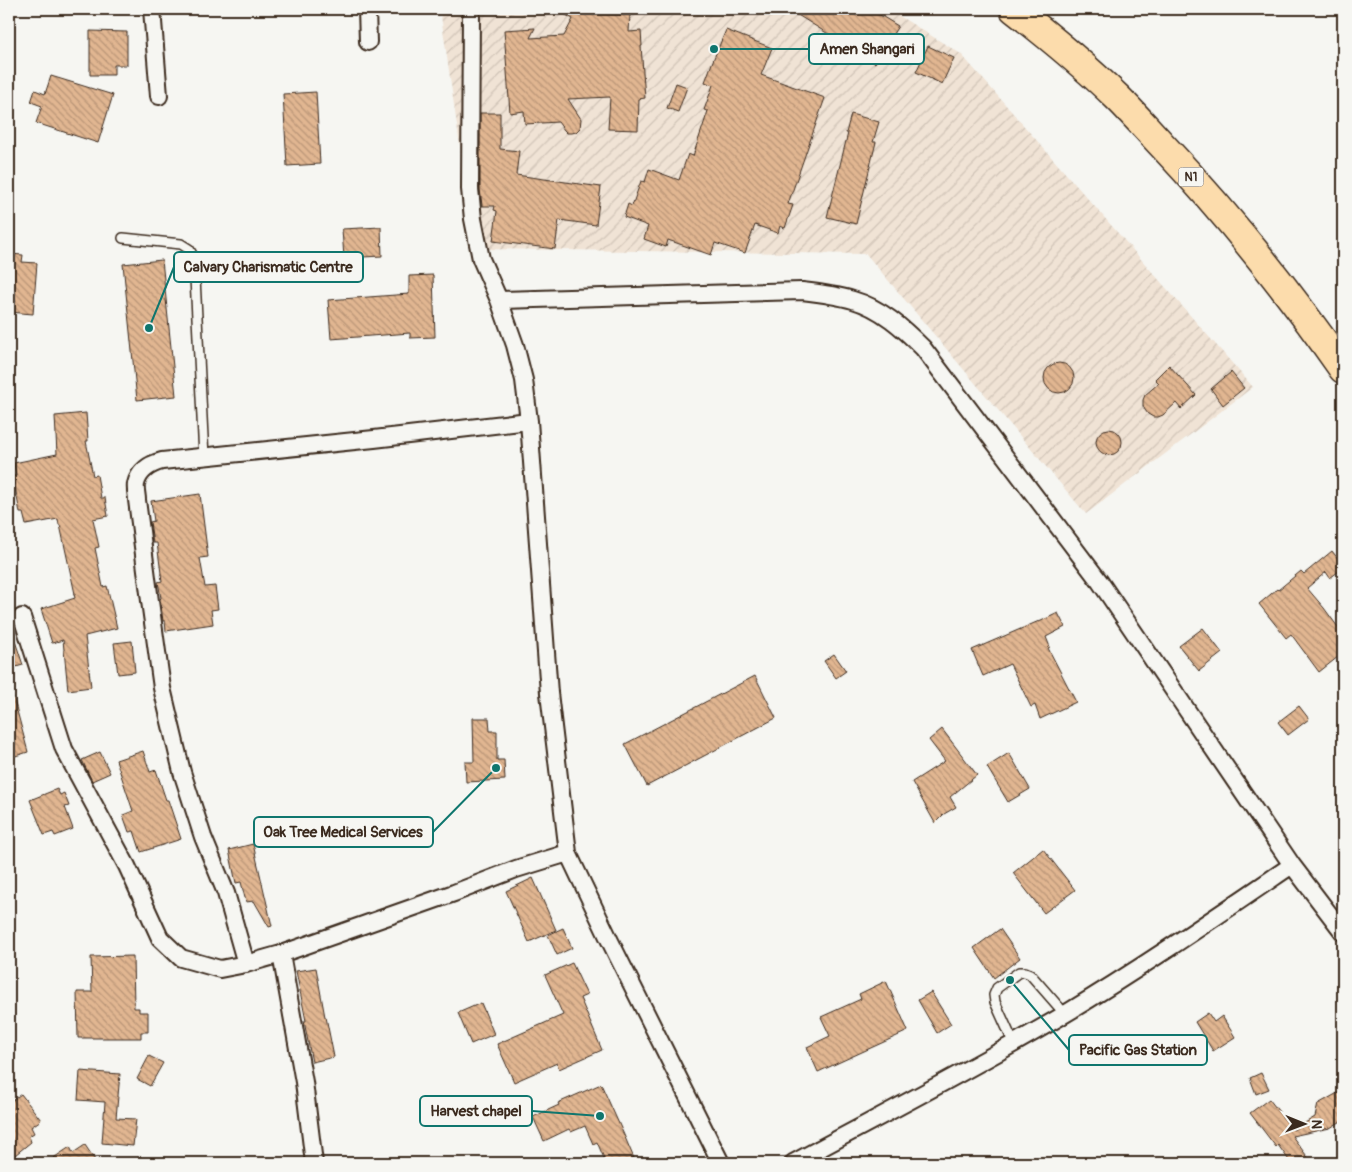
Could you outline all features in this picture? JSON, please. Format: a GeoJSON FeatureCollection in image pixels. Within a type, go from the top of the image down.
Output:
{"type":"FeatureCollection","features":[{"type":"Feature","properties":{"kind":"highway","name":"N1"},"geometry":{"type":"LineString","coordinates":[[1014,9],[1067,51],[1118,98],[1185,170],[1245,239],[1311,323],[1343,369]]}},
{"type":"Feature","properties":{"kind":"street"},"geometry":{"type":"LineString","coordinates":[[152,9],[159,96]]}},
{"type":"Feature","properties":{"kind":"street"},"geometry":{"type":"LineString","coordinates":[[367,9],[368,42]]}},
{"type":"Feature","properties":{"kind":"street"},"geometry":{"type":"LineString","coordinates":[[471,9],[470,189],[473,219],[481,259],[499,300],[515,345],[524,380],[529,421],[549,693],[568,853],[721,1163]]}},
{"type":"Feature","properties":{"kind":"street"},"geometry":{"type":"LineString","coordinates":[[499,300],[802,291],[854,300],[875,309],[901,327],[923,348],[1100,582],[1292,865],[1343,932]]}},
{"type":"Feature","properties":{"kind":"street"},"geometry":{"type":"LineString","coordinates":[[246,964],[226,893],[203,837],[182,772],[162,688],[137,500],[136,484],[140,474],[151,464],[162,461],[529,421]]}},
{"type":"Feature","properties":{"kind":"street"},"geometry":{"type":"LineString","coordinates":[[22,617],[64,749],[128,866],[160,938],[182,958],[220,969],[246,964],[281,954],[454,894],[516,869],[568,853]]}},
{"type":"Feature","properties":{"kind":"street"},"geometry":{"type":"LineString","coordinates":[[793,1163],[1014,1044],[1065,1014],[1158,956],[1292,865]]}},
{"type":"Feature","properties":{"kind":"street"},"geometry":{"type":"LineString","coordinates":[[281,954],[304,1082],[314,1163]]}},
{"type":"Feature","properties":{"kind":"lane"},"geometry":{"type":"LineString","coordinates":[[123,238],[181,244],[189,249],[194,258],[204,457]]}},
{"type":"Feature","properties":{"kind":"lane"},"geometry":{"type":"LineString","coordinates":[[1014,1044],[995,1002],[994,994],[997,988],[1020,972],[1030,974],[1065,1014]]}},
{"type":"Feature","properties":{"kind":"shaded area"},"geometry":{"type":"Polygon","coordinates":[[[440,9],[888,9],[961,54],[1253,387],[1086,514],[866,254],[475,249],[440,9]]]}},
{"type":"Feature","properties":{"kind":"building"},"geometry":{"type":"Polygon","coordinates":[[[555,9],[604,9],[601,14],[630,15],[629,32],[641,31],[645,98],[639,99],[638,130],[608,129],[610,97],[568,99],[581,119],[580,128],[572,133],[567,133],[558,122],[525,124],[524,111],[510,113],[504,30],[535,28],[530,38],[564,36],[573,19],[555,9]]]}},
{"type":"Feature","properties":{"kind":"building"},"geometry":{"type":"Polygon","coordinates":[[[788,9],[870,9],[898,26],[893,34],[907,37],[914,51],[903,55],[899,54],[887,43],[875,63],[788,9]]]}},
{"type":"Feature","properties":{"kind":"building"},"geometry":{"type":"Polygon","coordinates":[[[726,30],[772,48],[761,75],[825,98],[788,204],[793,205],[785,228],[780,226],[778,233],[755,225],[745,253],[715,243],[711,255],[668,240],[666,247],[644,239],[648,226],[624,217],[628,204],[632,206],[641,181],[645,182],[649,169],[679,180],[688,154],[693,156],[708,111],[704,110],[713,85],[705,82],[726,30]]]}},
{"type":"Feature","properties":{"kind":"building"},"geometry":{"type":"Polygon","coordinates":[[[90,31],[127,32],[127,65],[114,65],[114,75],[90,75],[90,31]]]}},
{"type":"Feature","properties":{"kind":"building"},"geometry":{"type":"Polygon","coordinates":[[[928,46],[954,58],[942,84],[916,72],[928,46]]]}},
{"type":"Feature","properties":{"kind":"building"},"geometry":{"type":"Polygon","coordinates":[[[51,76],[113,95],[98,143],[36,123],[42,106],[31,102],[35,90],[45,94],[51,76]]]}},
{"type":"Feature","properties":{"kind":"building"},"geometry":{"type":"Polygon","coordinates":[[[676,83],[687,87],[678,112],[667,108],[676,83]]]}},
{"type":"Feature","properties":{"kind":"building"},"geometry":{"type":"Polygon","coordinates":[[[316,92],[320,164],[287,166],[283,94],[316,92]]]}},
{"type":"Feature","properties":{"kind":"building"},"geometry":{"type":"Polygon","coordinates":[[[480,113],[500,113],[500,149],[519,151],[516,175],[601,187],[596,225],[559,220],[555,249],[493,241],[497,211],[494,210],[495,206],[482,206],[480,189],[480,113]]]}},
{"type":"Feature","properties":{"kind":"building"},"geometry":{"type":"Polygon","coordinates":[[[851,114],[879,122],[856,224],[827,217],[851,114]]]}},
{"type":"Feature","properties":{"kind":"building"},"geometry":{"type":"Polygon","coordinates":[[[381,227],[382,256],[344,258],[342,229],[381,227]]]}},
{"type":"Feature","properties":{"kind":"building"},"geometry":{"type":"Polygon","coordinates":[[[9,254],[23,255],[22,262],[37,263],[33,314],[9,312],[9,254]]]}},
{"type":"Feature","properties":{"kind":"building"},"geometry":{"type":"Polygon","coordinates":[[[162,260],[176,396],[137,400],[123,264],[162,260]]]}},
{"type":"Feature","properties":{"kind":"building"},"geometry":{"type":"Polygon","coordinates":[[[433,275],[435,337],[410,338],[410,333],[331,339],[328,300],[409,294],[409,276],[433,275]]]}},
{"type":"Feature","properties":{"kind":"building"},"geometry":{"type":"Polygon","coordinates":[[[1059,363],[1070,367],[1074,378],[1070,389],[1059,393],[1048,389],[1044,378],[1048,367],[1059,363]]]}},
{"type":"Feature","properties":{"kind":"building"},"geometry":{"type":"Polygon","coordinates":[[[1169,365],[1196,395],[1181,409],[1176,403],[1163,415],[1153,417],[1145,410],[1143,400],[1145,395],[1159,383],[1155,379],[1169,365]]]}},
{"type":"Feature","properties":{"kind":"building"},"geometry":{"type":"Polygon","coordinates":[[[1231,372],[1244,388],[1223,405],[1211,389],[1231,372]]]}},
{"type":"Feature","properties":{"kind":"building"},"geometry":{"type":"Polygon","coordinates":[[[86,413],[88,441],[86,441],[93,476],[97,475],[101,498],[105,498],[108,516],[93,519],[99,547],[95,548],[103,587],[107,586],[117,628],[85,636],[91,687],[68,690],[63,640],[52,643],[41,609],[75,598],[60,525],[58,519],[26,525],[23,513],[20,513],[13,476],[16,476],[14,463],[57,454],[55,416],[86,413]]]}},
{"type":"Feature","properties":{"kind":"building"},"geometry":{"type":"Polygon","coordinates":[[[1109,429],[1118,433],[1122,442],[1118,451],[1109,455],[1100,451],[1096,442],[1100,433],[1109,429]]]}},
{"type":"Feature","properties":{"kind":"building"},"geometry":{"type":"Polygon","coordinates":[[[200,494],[208,557],[200,558],[205,587],[215,586],[218,609],[211,610],[213,624],[166,631],[158,582],[162,581],[157,543],[153,543],[150,522],[154,521],[151,501],[200,494]]]}},
{"type":"Feature","properties":{"kind":"building"},"geometry":{"type":"Polygon","coordinates":[[[1332,551],[1343,565],[1343,568],[1330,578],[1326,572],[1307,588],[1343,634],[1343,653],[1319,672],[1291,634],[1286,638],[1259,604],[1301,571],[1304,574],[1332,551]]]}},
{"type":"Feature","properties":{"kind":"building"},"geometry":{"type":"Polygon","coordinates":[[[1058,613],[1065,627],[1046,637],[1050,647],[1048,648],[1076,702],[1040,719],[1035,705],[1031,707],[1010,664],[983,676],[972,650],[1058,613]]]}},
{"type":"Feature","properties":{"kind":"building"},"geometry":{"type":"Polygon","coordinates":[[[1203,628],[1222,653],[1199,671],[1179,646],[1203,628]]]}},
{"type":"Feature","properties":{"kind":"building"},"geometry":{"type":"Polygon","coordinates":[[[11,629],[23,665],[9,669],[9,630],[11,629]]]}},
{"type":"Feature","properties":{"kind":"building"},"geometry":{"type":"Polygon","coordinates":[[[132,641],[135,672],[118,674],[114,643],[132,641]]]}},
{"type":"Feature","properties":{"kind":"building"},"geometry":{"type":"Polygon","coordinates":[[[834,654],[846,671],[836,678],[824,661],[834,654]]]}},
{"type":"Feature","properties":{"kind":"building"},"geometry":{"type":"Polygon","coordinates":[[[755,676],[776,718],[647,786],[625,744],[755,676]]]}},
{"type":"Feature","properties":{"kind":"building"},"geometry":{"type":"Polygon","coordinates":[[[9,696],[13,696],[28,752],[9,758],[9,696]]]}},
{"type":"Feature","properties":{"kind":"building"},"geometry":{"type":"Polygon","coordinates":[[[1299,706],[1309,719],[1288,735],[1278,722],[1299,706]]]}},
{"type":"Feature","properties":{"kind":"building"},"geometry":{"type":"Polygon","coordinates":[[[473,718],[489,718],[490,731],[497,731],[497,760],[504,760],[505,780],[466,782],[465,762],[474,762],[473,718]]]}},
{"type":"Feature","properties":{"kind":"building"},"geometry":{"type":"Polygon","coordinates":[[[942,729],[977,775],[950,797],[956,807],[944,814],[935,823],[912,782],[945,761],[929,740],[942,729]]]}},
{"type":"Feature","properties":{"kind":"building"},"geometry":{"type":"Polygon","coordinates":[[[143,751],[150,772],[156,770],[181,839],[141,852],[134,831],[129,832],[123,815],[133,811],[116,760],[143,751]]]}},
{"type":"Feature","properties":{"kind":"building"},"geometry":{"type":"Polygon","coordinates":[[[100,752],[110,773],[92,781],[82,760],[100,752]]]}},
{"type":"Feature","properties":{"kind":"building"},"geometry":{"type":"Polygon","coordinates":[[[1009,753],[1030,789],[1008,802],[987,767],[1009,753]]]}},
{"type":"Feature","properties":{"kind":"building"},"geometry":{"type":"Polygon","coordinates":[[[57,789],[60,795],[64,793],[69,806],[65,807],[73,829],[55,836],[53,832],[44,835],[30,800],[57,789]]]}},
{"type":"Feature","properties":{"kind":"building"},"geometry":{"type":"Polygon","coordinates":[[[253,844],[272,926],[269,927],[254,901],[246,902],[241,882],[236,883],[229,850],[253,844]]]}},
{"type":"Feature","properties":{"kind":"building"},"geometry":{"type":"Polygon","coordinates":[[[1043,849],[1075,890],[1044,913],[1013,873],[1043,849]]]}},
{"type":"Feature","properties":{"kind":"building"},"geometry":{"type":"Polygon","coordinates":[[[533,878],[556,930],[529,942],[506,891],[533,878]]]}},
{"type":"Feature","properties":{"kind":"building"},"geometry":{"type":"Polygon","coordinates":[[[563,928],[572,948],[557,955],[548,935],[563,928]]]}},
{"type":"Feature","properties":{"kind":"building"},"geometry":{"type":"Polygon","coordinates":[[[1000,929],[1020,958],[994,978],[974,948],[1000,929]]]}},
{"type":"Feature","properties":{"kind":"building"},"geometry":{"type":"Polygon","coordinates":[[[133,956],[134,1008],[139,1008],[139,1012],[148,1012],[148,1032],[141,1032],[141,1038],[78,1038],[77,992],[92,992],[91,957],[133,956]]]}},
{"type":"Feature","properties":{"kind":"building"},"geometry":{"type":"Polygon","coordinates":[[[572,963],[587,995],[580,998],[602,1050],[559,1069],[557,1063],[514,1082],[497,1044],[563,1015],[545,975],[572,963]]]}},
{"type":"Feature","properties":{"kind":"building"},"geometry":{"type":"Polygon","coordinates":[[[316,968],[334,1057],[312,1062],[296,971],[316,968]]]}},
{"type":"Feature","properties":{"kind":"building"},"geometry":{"type":"Polygon","coordinates":[[[886,981],[908,1031],[818,1072],[807,1047],[830,1036],[821,1017],[861,999],[859,994],[886,981]]]}},
{"type":"Feature","properties":{"kind":"building"},"geometry":{"type":"Polygon","coordinates":[[[931,992],[951,1024],[937,1033],[918,1000],[931,992]]]}},
{"type":"Feature","properties":{"kind":"building"},"geometry":{"type":"Polygon","coordinates":[[[481,1003],[494,1034],[471,1044],[458,1013],[481,1003]]]}},
{"type":"Feature","properties":{"kind":"building"},"geometry":{"type":"Polygon","coordinates":[[[1208,1013],[1214,1022],[1222,1016],[1235,1037],[1213,1051],[1195,1022],[1208,1013]]]}},
{"type":"Feature","properties":{"kind":"building"},"geometry":{"type":"Polygon","coordinates":[[[149,1056],[163,1063],[150,1086],[137,1079],[149,1056]]]}},
{"type":"Feature","properties":{"kind":"building"},"geometry":{"type":"Polygon","coordinates":[[[80,1071],[120,1074],[116,1118],[136,1119],[133,1146],[102,1143],[105,1102],[78,1100],[80,1071]]]}},
{"type":"Feature","properties":{"kind":"building"},"geometry":{"type":"Polygon","coordinates":[[[1261,1073],[1269,1089],[1256,1094],[1250,1078],[1261,1073]]]}},
{"type":"Feature","properties":{"kind":"building"},"geometry":{"type":"Polygon","coordinates":[[[601,1084],[636,1163],[606,1163],[597,1142],[593,1144],[585,1126],[571,1132],[569,1129],[544,1141],[533,1117],[559,1105],[558,1103],[601,1084]]]}},
{"type":"Feature","properties":{"kind":"building"},"geometry":{"type":"Polygon","coordinates":[[[1343,1090],[1343,1120],[1330,1128],[1292,1136],[1312,1163],[1291,1163],[1250,1113],[1269,1099],[1293,1130],[1315,1117],[1318,1104],[1343,1090]]]}},
{"type":"Feature","properties":{"kind":"building"},"geometry":{"type":"Polygon","coordinates":[[[21,1094],[41,1120],[31,1127],[34,1133],[29,1136],[31,1142],[15,1155],[9,1146],[9,1103],[21,1094]]]}},
{"type":"Feature","properties":{"kind":"building"},"geometry":{"type":"Polygon","coordinates":[[[85,1145],[97,1163],[46,1163],[70,1147],[73,1153],[85,1145]]]}},
{"type":"Feature","properties":{"kind":"place","name":"Amen Shangari"},"geometry":{"type":"Point","coordinates":[714,49]}},
{"type":"Feature","properties":{"kind":"place","name":"Calvary Charismatic Centre"},"geometry":{"type":"Point","coordinates":[149,328]}},
{"type":"Feature","properties":{"kind":"place","name":"Oak Tree Medical Services"},"geometry":{"type":"Point","coordinates":[496,768]}},
{"type":"Feature","properties":{"kind":"place","name":"Pacific Gas Station"},"geometry":{"type":"Point","coordinates":[1010,980]}},
{"type":"Feature","properties":{"kind":"place","name":"Harvest chapel"},"geometry":{"type":"Point","coordinates":[600,1116]}}]}
